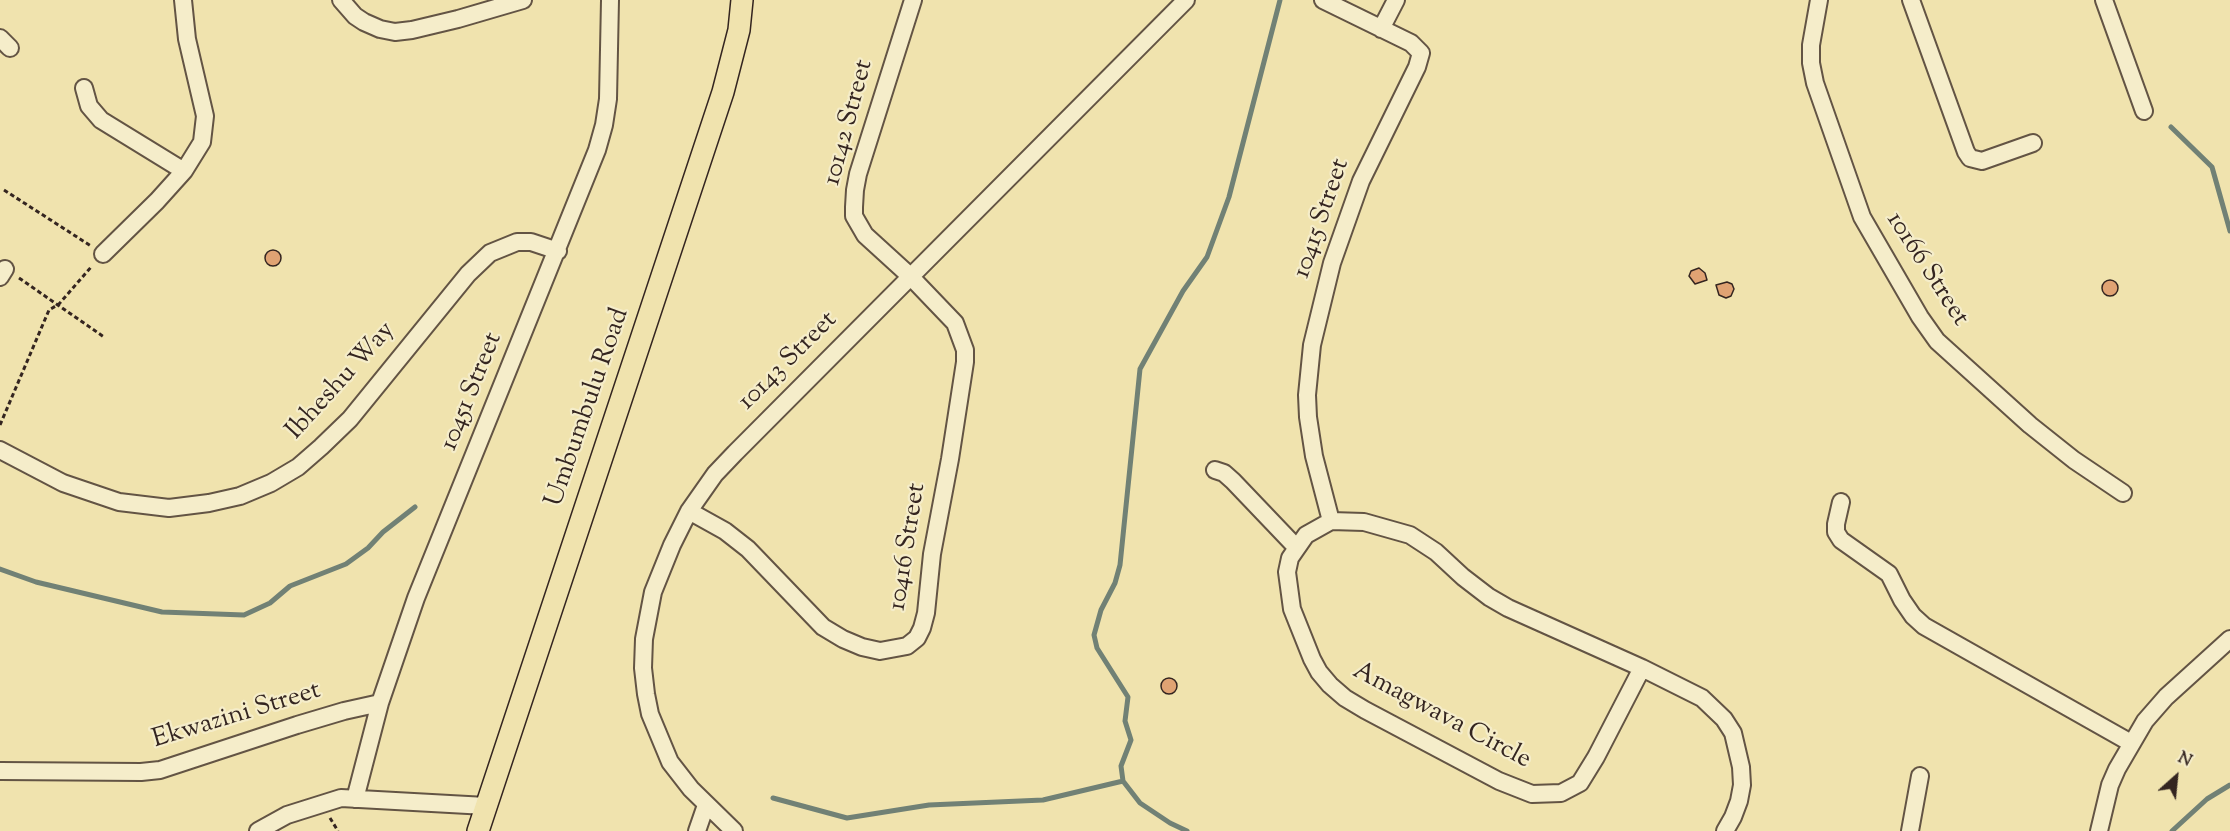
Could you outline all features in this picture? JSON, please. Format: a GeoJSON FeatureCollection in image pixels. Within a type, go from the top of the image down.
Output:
{"type":"FeatureCollection","features":[{"type":"Feature","properties":{"kind":"main road","name":"Umbumbulu Road"},"geometry":{"type":"LineString","coordinates":[[478,831],[720,102],[739,30],[742,0]]}},
{"type":"Feature","properties":{"kind":"street"},"geometry":{"type":"LineString","coordinates":[[103,254],[184,171],[202,142],[205,116],[187,39],[183,0]]}},
{"type":"Feature","properties":{"kind":"street"},"geometry":{"type":"LineString","coordinates":[[341,0],[355,16],[364,22],[395,32],[458,19],[523,0]]}},
{"type":"Feature","properties":{"kind":"street","name":"10451 Street"},"geometry":{"type":"LineString","coordinates":[[355,799],[380,703],[416,598],[586,181],[604,125],[609,89],[610,0]]}},
{"type":"Feature","properties":{"kind":"street","name":"10142 Street"},"geometry":{"type":"LineString","coordinates":[[910,276],[865,235],[858,225],[854,207],[858,174],[913,0]]}},
{"type":"Feature","properties":{"kind":"street","name":"10143 Street"},"geometry":{"type":"LineString","coordinates":[[734,831],[706,805],[670,762],[650,714],[643,668],[644,639],[653,592],[672,545],[689,512],[715,474],[735,453],[1186,0]]}},
{"type":"Feature","properties":{"kind":"street","name":"10415 Street"},"geometry":{"type":"LineString","coordinates":[[1323,0],[1418,49],[1420,60],[1360,181],[1332,263],[1312,345],[1307,395],[1308,417],[1314,456],[1331,521]]}},
{"type":"Feature","properties":{"kind":"street"},"geometry":{"type":"LineString","coordinates":[[1381,29],[1396,0]]}},
{"type":"Feature","properties":{"kind":"street","name":"10166 Street"},"geometry":{"type":"LineString","coordinates":[[1819,0],[1811,45],[1811,63],[1815,83],[1862,217],[1920,317],[1937,341],[2030,425],[2074,460],[2123,494]]}},
{"type":"Feature","properties":{"kind":"street"},"geometry":{"type":"LineString","coordinates":[[1911,0],[1970,158],[1982,161],[2033,143]]}},
{"type":"Feature","properties":{"kind":"street"},"geometry":{"type":"LineString","coordinates":[[2104,0],[2144,111]]}},
{"type":"Feature","properties":{"kind":"street"},"geometry":{"type":"LineString","coordinates":[[84,88],[89,106],[101,120],[184,171]]}},
{"type":"Feature","properties":{"kind":"street","name":"Ibheshu Way"},"geometry":{"type":"LineString","coordinates":[[0,450],[63,483],[119,502],[169,508],[240,496],[272,483],[298,467],[350,419],[468,274],[490,253],[518,242],[531,243],[558,251]]}},
{"type":"Feature","properties":{"kind":"street","name":"10416 Street"},"geometry":{"type":"LineString","coordinates":[[689,512],[742,543],[823,627],[843,639],[880,651],[907,646],[917,639],[926,613],[932,554],[950,459],[965,350],[955,323],[910,276]]}},
{"type":"Feature","properties":{"kind":"street"},"geometry":{"type":"LineString","coordinates":[[1215,470],[1224,473],[1233,481],[1296,547],[1306,535],[1331,521],[1364,522],[1410,535],[1436,552],[1462,578],[1508,609],[1642,668],[1702,698],[1714,707],[1733,733],[1741,767],[1742,785],[1733,817],[1725,831]]}},
{"type":"Feature","properties":{"kind":"street"},"geometry":{"type":"LineString","coordinates":[[1841,502],[1836,524],[1836,532],[1840,540],[1889,574],[1902,600],[1913,616],[1924,626],[2131,743]]}},
{"type":"Feature","properties":{"kind":"street","name":"Amagwava Circle"},"geometry":{"type":"LineString","coordinates":[[1296,547],[1290,558],[1287,572],[1292,609],[1312,660],[1330,685],[1365,710],[1520,790],[1532,794],[1554,794],[1570,790],[1580,783],[1642,668]]}},
{"type":"Feature","properties":{"kind":"street"},"geometry":{"type":"LineString","coordinates":[[2100,831],[2110,785],[2145,721],[2166,697],[2230,639]]}},
{"type":"Feature","properties":{"kind":"street","name":"Ekwazini Street"},"geometry":{"type":"LineString","coordinates":[[0,771],[141,772],[160,770],[297,724],[380,703]]}},
{"type":"Feature","properties":{"kind":"street"},"geometry":{"type":"LineString","coordinates":[[1910,831],[1920,776]]}},
{"type":"Feature","properties":{"kind":"street"},"geometry":{"type":"LineString","coordinates":[[258,831],[287,815],[341,798],[486,806]]}},
{"type":"Feature","properties":{"kind":"street"},"geometry":{"type":"LineString","coordinates":[[697,831],[706,805]]}},
{"type":"Feature","properties":{"kind":"path"},"geometry":{"type":"LineString","coordinates":[[0,425],[49,310],[59,304],[103,254],[4,190]]}},
{"type":"Feature","properties":{"kind":"path"},"geometry":{"type":"LineString","coordinates":[[3,273],[59,304],[104,337]]}},
{"type":"Feature","properties":{"kind":"building"},"geometry":{"type":"Polygon","coordinates":[[[270,250],[276,250],[281,258],[279,264],[270,266],[265,261],[265,255],[270,250]]]}},
{"type":"Feature","properties":{"kind":"building"},"geometry":{"type":"Polygon","coordinates":[[[1699,268],[1705,273],[1707,280],[1695,284],[1689,276],[1691,271],[1699,268]]]}},
{"type":"Feature","properties":{"kind":"building"},"geometry":{"type":"Polygon","coordinates":[[[2107,280],[2113,280],[2118,288],[2116,294],[2107,296],[2102,291],[2102,285],[2107,280]]]}},
{"type":"Feature","properties":{"kind":"building"},"geometry":{"type":"Polygon","coordinates":[[[1727,282],[1732,284],[1734,289],[1731,296],[1726,298],[1719,295],[1716,285],[1727,282]]]}},
{"type":"Feature","properties":{"kind":"building"},"geometry":{"type":"Polygon","coordinates":[[[1166,678],[1172,678],[1177,686],[1175,692],[1166,694],[1161,689],[1161,683],[1166,678]]]}},
{"type":"Feature","properties":{"kind":"waterway"},"geometry":{"type":"LineString","coordinates":[[1187,831],[1170,823],[1140,803],[1123,781],[1121,766],[1131,740],[1125,721],[1128,697],[1097,648],[1094,635],[1101,610],[1115,583],[1120,565],[1140,369],[1183,291],[1207,257],[1229,197],[1280,0]]}},
{"type":"Feature","properties":{"kind":"waterway"},"geometry":{"type":"LineString","coordinates":[[2171,127],[2212,167],[2230,231]]}},
{"type":"Feature","properties":{"kind":"waterway"},"geometry":{"type":"LineString","coordinates":[[0,569],[36,582],[162,612],[244,615],[270,603],[290,586],[346,564],[415,507]]}},
{"type":"Feature","properties":{"kind":"waterway"},"geometry":{"type":"LineString","coordinates":[[773,798],[847,818],[929,805],[1043,800],[1123,781]]}},
{"type":"Feature","properties":{"kind":"waterway"},"geometry":{"type":"LineString","coordinates":[[2172,831],[2207,799],[2230,785]]}}]}
